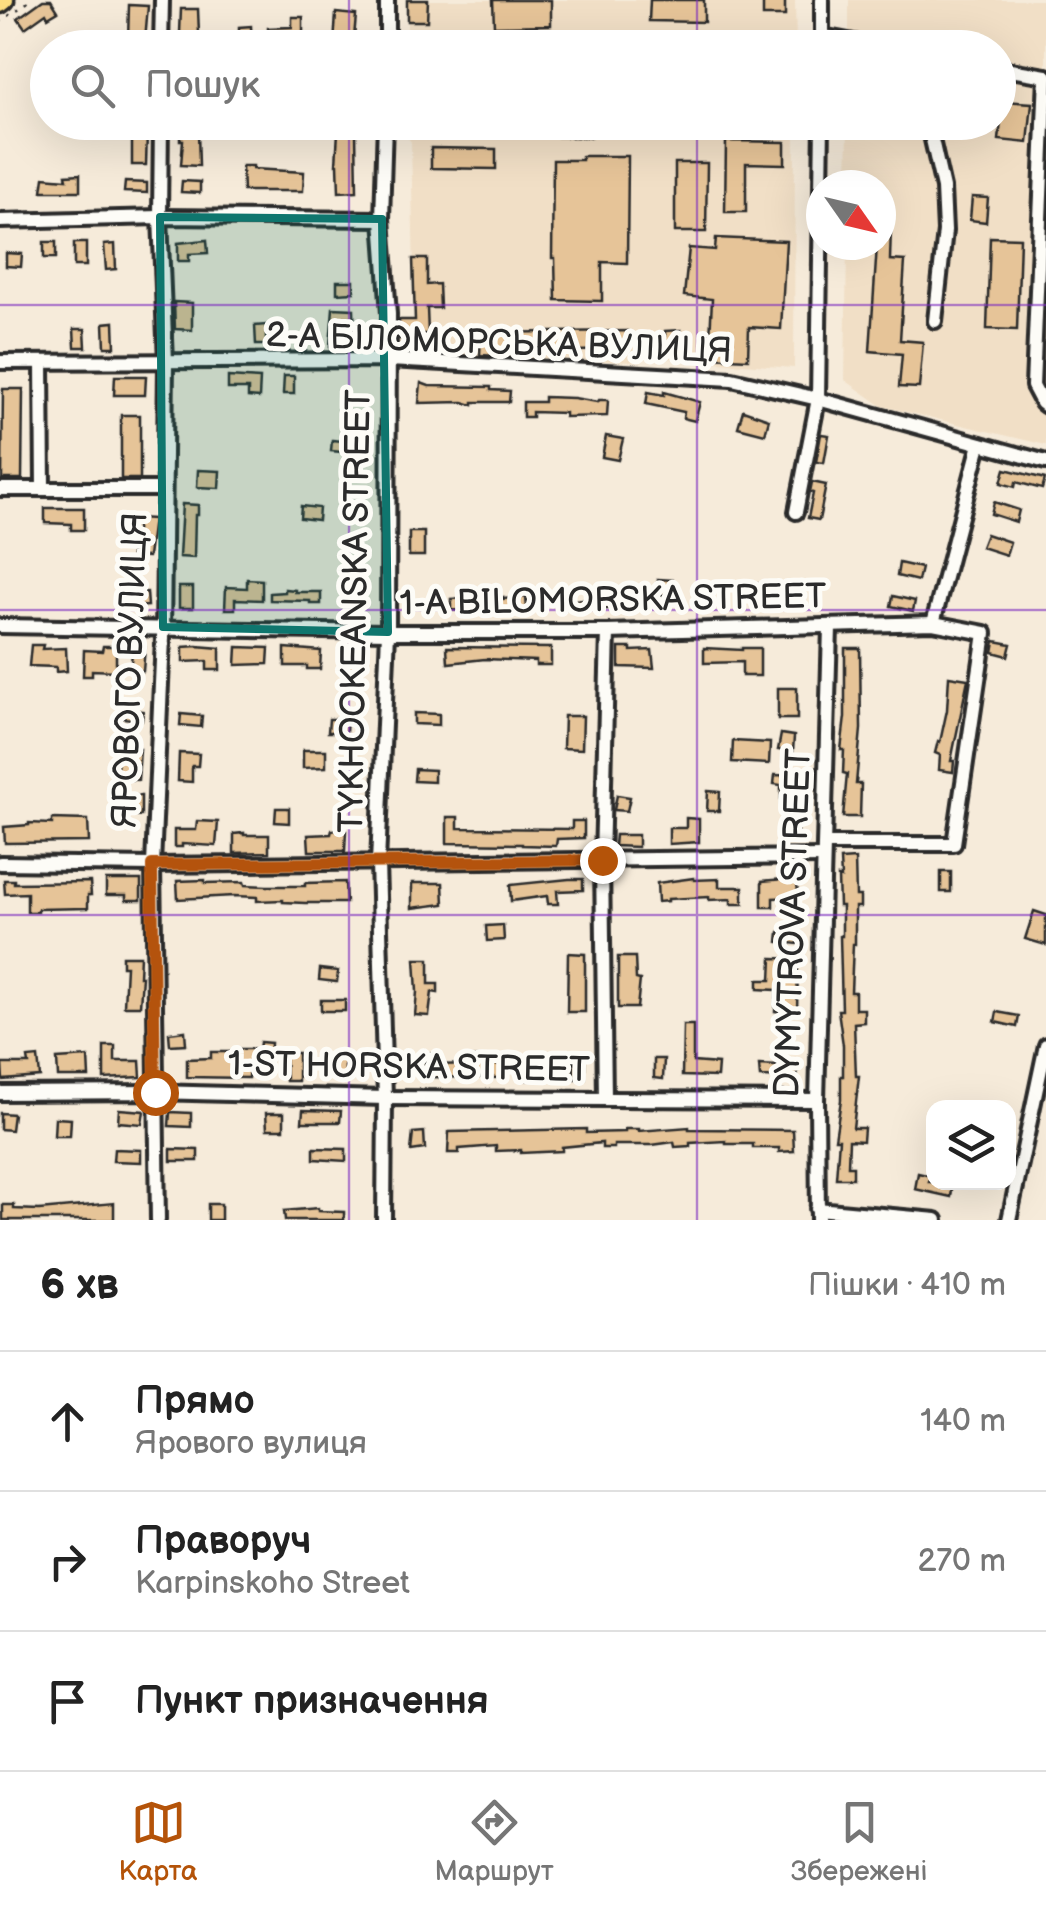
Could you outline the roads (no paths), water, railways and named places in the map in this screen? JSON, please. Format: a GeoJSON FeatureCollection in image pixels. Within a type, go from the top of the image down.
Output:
{"type":"FeatureCollection","features":[{"type":"Feature","properties":{"kind":"street"},"geometry":{"type":"LineString","coordinates":[[162,0],[162,30]]}},
{"type":"Feature","properties":{"kind":"street"},"geometry":{"type":"LineString","coordinates":[[387,0],[387,30]]}},
{"type":"Feature","properties":{"kind":"street"},"geometry":{"type":"LineString","coordinates":[[822,0],[822,30]]}},
{"type":"Feature","properties":{"kind":"street"},"geometry":{"type":"LineString","coordinates":[[1016,71],[1046,76],[1042,286],[1033,386],[1046,406]]}},
{"type":"Feature","properties":{"kind":"street","name":"ЯРОВОГО ВУЛИЦЯ"},"geometry":{"type":"LineString","coordinates":[[158,1220],[152,865],[162,627],[166,362],[161,140]]}},
{"type":"Feature","properties":{"kind":"street","name":"TYKHOOKEANSKA STREET"},"geometry":{"type":"LineString","coordinates":[[384,140],[382,219],[390,314],[388,632],[378,863],[385,1098],[384,1220]]}},
{"type":"Feature","properties":{"kind":"street"},"geometry":{"type":"LineString","coordinates":[[796,512],[818,399],[822,140]]}},
{"type":"Feature","properties":{"kind":"street"},"geometry":{"type":"LineString","coordinates":[[932,140],[943,188],[945,231],[935,320]]}},
{"type":"Feature","properties":{"kind":"street"},"geometry":{"type":"LineString","coordinates":[[0,220],[382,219]]}},
{"type":"Feature","properties":{"kind":"street","name":"2-А БІЛОМОРСЬКА ВУЛИЦЯ"},"geometry":{"type":"LineString","coordinates":[[0,362],[389,360],[732,379],[1046,462]]}},
{"type":"Feature","properties":{"kind":"street"},"geometry":{"type":"LineString","coordinates":[[42,362],[43,489]]}},
{"type":"Feature","properties":{"kind":"street"},"geometry":{"type":"LineString","coordinates":[[933,623],[980,444]]}},
{"type":"Feature","properties":{"kind":"street"},"geometry":{"type":"LineString","coordinates":[[0,489],[164,489]]}},
{"type":"Feature","properties":{"kind":"street","name":"1-A BILOMORSKA STREET"},"geometry":{"type":"LineString","coordinates":[[0,626],[608,632],[933,623],[985,632],[954,844],[824,850]]}},
{"type":"Feature","properties":{"kind":"street","name":"DYMYTROVA STREET"},"geometry":{"type":"LineString","coordinates":[[818,1214],[817,1100],[830,628]]}},
{"type":"Feature","properties":{"kind":"street"},"geometry":{"type":"LineString","coordinates":[[605,1099],[602,860],[608,632]]}},
{"type":"Feature","properties":{"kind":"street"},"geometry":{"type":"LineString","coordinates":[[0,863],[602,860],[824,850]]}},
{"type":"Feature","properties":{"kind":"street"},"geometry":{"type":"LineString","coordinates":[[1010,1220],[1046,1046]]}},
{"type":"Feature","properties":{"kind":"street","name":"1-ST HORSKA STREET"},"geometry":{"type":"LineString","coordinates":[[0,1093],[817,1100]]}},
{"type":"Feature","properties":{"kind":"street"},"geometry":{"type":"LineString","coordinates":[[818,1214],[936,1220]]}}]}
